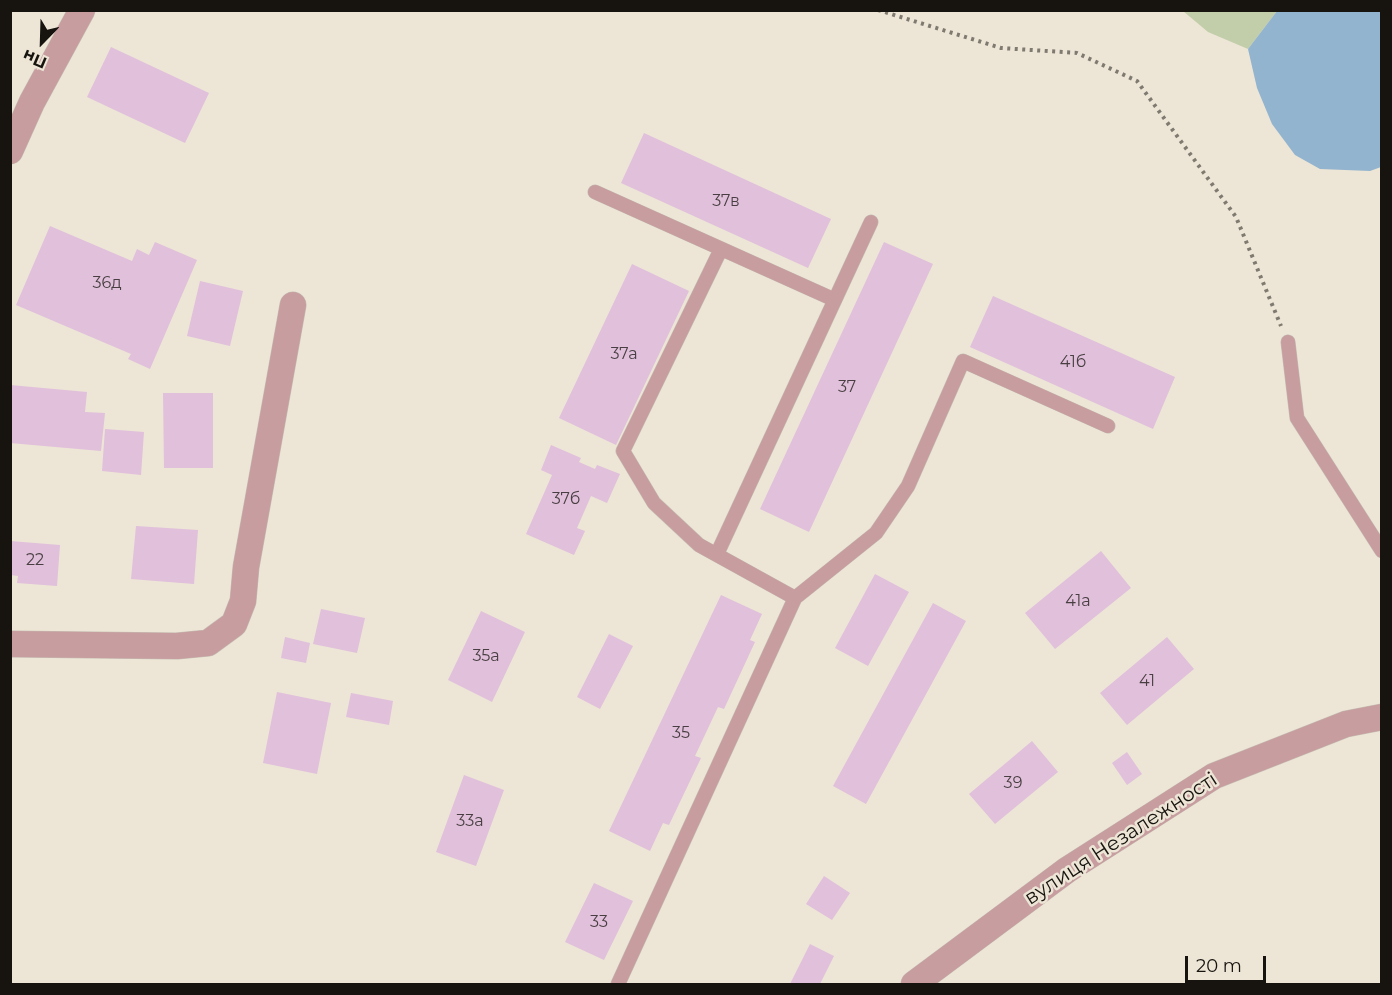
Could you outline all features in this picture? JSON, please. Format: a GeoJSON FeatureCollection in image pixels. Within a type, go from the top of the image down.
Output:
{"type":"FeatureCollection","features":[{"type":"Feature","properties":{"kind":"street"},"geometry":{"type":"LineString","coordinates":[[10,151],[32,102],[81,10]]}},
{"type":"Feature","properties":{"kind":"street"},"geometry":{"type":"LineString","coordinates":[[10,644],[177,646],[208,643],[234,624],[243,601],[246,567],[293,306]]}},
{"type":"Feature","properties":{"kind":"street","name":"вулиця Незалежності"},"geometry":{"type":"LineString","coordinates":[[914,984],[1067,870],[1214,776],[1346,724],[1382,717]]}},
{"type":"Feature","properties":{"kind":"lane"},"geometry":{"type":"LineString","coordinates":[[595,192],[835,300]]}},
{"type":"Feature","properties":{"kind":"lane"},"geometry":{"type":"LineString","coordinates":[[717,554],[872,222]]}},
{"type":"Feature","properties":{"kind":"lane"},"geometry":{"type":"LineString","coordinates":[[721,249],[623,451],[654,503],[699,544],[795,598]]}},
{"type":"Feature","properties":{"kind":"lane"},"geometry":{"type":"LineString","coordinates":[[1288,342],[1297,418],[1382,551]]}},
{"type":"Feature","properties":{"kind":"lane"},"geometry":{"type":"LineString","coordinates":[[618,984],[795,598],[876,533],[908,486],[963,361],[1108,426]]}},
{"type":"Feature","properties":{"kind":"path"},"geometry":{"type":"LineString","coordinates":[[878,10],[1001,48],[1077,53],[1137,81],[1236,217],[1288,342]]}},
{"type":"Feature","properties":{"kind":"green space"},"geometry":{"type":"Polygon","coordinates":[[[1183,11],[1277,11],[1248,49],[1208,32],[1183,11]]]}},
{"type":"Feature","properties":{"kind":"water"},"geometry":{"type":"Polygon","coordinates":[[[1277,11],[1381,11],[1381,167],[1370,171],[1320,169],[1295,155],[1272,124],[1257,88],[1248,49],[1277,11]]]}},
{"type":"Feature","properties":{"kind":"building"},"geometry":{"type":"Polygon","coordinates":[[[111,47],[209,93],[185,143],[87,97],[111,47]]]}},
{"type":"Feature","properties":{"kind":"building"},"geometry":{"type":"Polygon","coordinates":[[[644,133],[831,219],[808,268],[621,183],[644,133]]]}},
{"type":"Feature","properties":{"kind":"building"},"geometry":{"type":"Polygon","coordinates":[[[50,226],[132,261],[137,249],[149,255],[155,242],[197,260],[150,369],[128,359],[131,354],[16,305],[50,226]]]}},
{"type":"Feature","properties":{"kind":"building"},"geometry":{"type":"Polygon","coordinates":[[[884,242],[933,264],[809,532],[760,509],[884,242]]]}},
{"type":"Feature","properties":{"kind":"building"},"geometry":{"type":"Polygon","coordinates":[[[632,264],[689,291],[616,445],[559,418],[632,264]]]}},
{"type":"Feature","properties":{"kind":"building"},"geometry":{"type":"Polygon","coordinates":[[[200,281],[243,291],[230,346],[187,336],[200,281]]]}},
{"type":"Feature","properties":{"kind":"building"},"geometry":{"type":"Polygon","coordinates":[[[993,296],[1175,377],[1153,429],[970,347],[993,296]]]}},
{"type":"Feature","properties":{"kind":"building"},"geometry":{"type":"Polygon","coordinates":[[[10,385],[87,392],[85,412],[105,413],[101,451],[10,443],[10,385]]]}},
{"type":"Feature","properties":{"kind":"building"},"geometry":{"type":"Polygon","coordinates":[[[163,393],[213,393],[213,468],[164,468],[163,393]]]}},
{"type":"Feature","properties":{"kind":"building"},"geometry":{"type":"Polygon","coordinates":[[[105,429],[144,432],[141,475],[102,471],[105,429]]]}},
{"type":"Feature","properties":{"kind":"building"},"geometry":{"type":"Polygon","coordinates":[[[551,445],[581,458],[579,462],[595,469],[597,465],[620,474],[607,503],[591,496],[577,528],[585,531],[574,555],[526,534],[552,475],[541,470],[551,445]]]}},
{"type":"Feature","properties":{"kind":"building"},"geometry":{"type":"Polygon","coordinates":[[[136,526],[198,530],[194,584],[131,579],[136,526]]]}},
{"type":"Feature","properties":{"kind":"building"},"geometry":{"type":"Polygon","coordinates":[[[10,541],[60,545],[57,586],[17,583],[18,576],[10,575],[10,541]]]}},
{"type":"Feature","properties":{"kind":"building"},"geometry":{"type":"Polygon","coordinates":[[[1101,551],[1131,588],[1055,649],[1025,613],[1101,551]]]}},
{"type":"Feature","properties":{"kind":"building"},"geometry":{"type":"Polygon","coordinates":[[[875,574],[909,592],[868,666],[835,648],[875,574]]]}},
{"type":"Feature","properties":{"kind":"building"},"geometry":{"type":"Polygon","coordinates":[[[721,595],[762,614],[750,640],[755,642],[724,709],[718,707],[695,756],[701,758],[669,825],[663,823],[650,851],[609,831],[721,595]]]}},
{"type":"Feature","properties":{"kind":"building"},"geometry":{"type":"Polygon","coordinates":[[[933,603],[966,621],[866,804],[833,786],[933,603]]]}},
{"type":"Feature","properties":{"kind":"building"},"geometry":{"type":"Polygon","coordinates":[[[321,609],[365,618],[357,653],[313,644],[321,609]]]}},
{"type":"Feature","properties":{"kind":"building"},"geometry":{"type":"Polygon","coordinates":[[[481,611],[525,632],[492,702],[448,680],[481,611]]]}},
{"type":"Feature","properties":{"kind":"building"},"geometry":{"type":"Polygon","coordinates":[[[609,634],[633,646],[600,709],[577,697],[609,634]]]}},
{"type":"Feature","properties":{"kind":"building"},"geometry":{"type":"Polygon","coordinates":[[[285,637],[310,643],[306,663],[281,658],[285,637]]]}},
{"type":"Feature","properties":{"kind":"building"},"geometry":{"type":"Polygon","coordinates":[[[1167,637],[1194,669],[1127,725],[1100,693],[1167,637]]]}},
{"type":"Feature","properties":{"kind":"building"},"geometry":{"type":"Polygon","coordinates":[[[277,692],[331,703],[317,774],[263,763],[277,692]]]}},
{"type":"Feature","properties":{"kind":"building"},"geometry":{"type":"Polygon","coordinates":[[[351,693],[393,701],[389,725],[346,717],[351,693]]]}},
{"type":"Feature","properties":{"kind":"building"},"geometry":{"type":"Polygon","coordinates":[[[1032,741],[1058,772],[995,824],[969,794],[1032,741]]]}},
{"type":"Feature","properties":{"kind":"building"},"geometry":{"type":"Polygon","coordinates":[[[1127,752],[1142,774],[1127,785],[1112,763],[1127,752]]]}},
{"type":"Feature","properties":{"kind":"building"},"geometry":{"type":"Polygon","coordinates":[[[464,775],[504,790],[476,866],[436,852],[464,775]]]}},
{"type":"Feature","properties":{"kind":"building"},"geometry":{"type":"Polygon","coordinates":[[[824,876],[850,893],[832,920],[806,904],[824,876]]]}},
{"type":"Feature","properties":{"kind":"building"},"geometry":{"type":"Polygon","coordinates":[[[594,883],[633,901],[604,960],[565,942],[594,883]]]}},
{"type":"Feature","properties":{"kind":"building"},"geometry":{"type":"Polygon","coordinates":[[[810,944],[834,956],[820,984],[790,984],[810,944]]]}}]}
